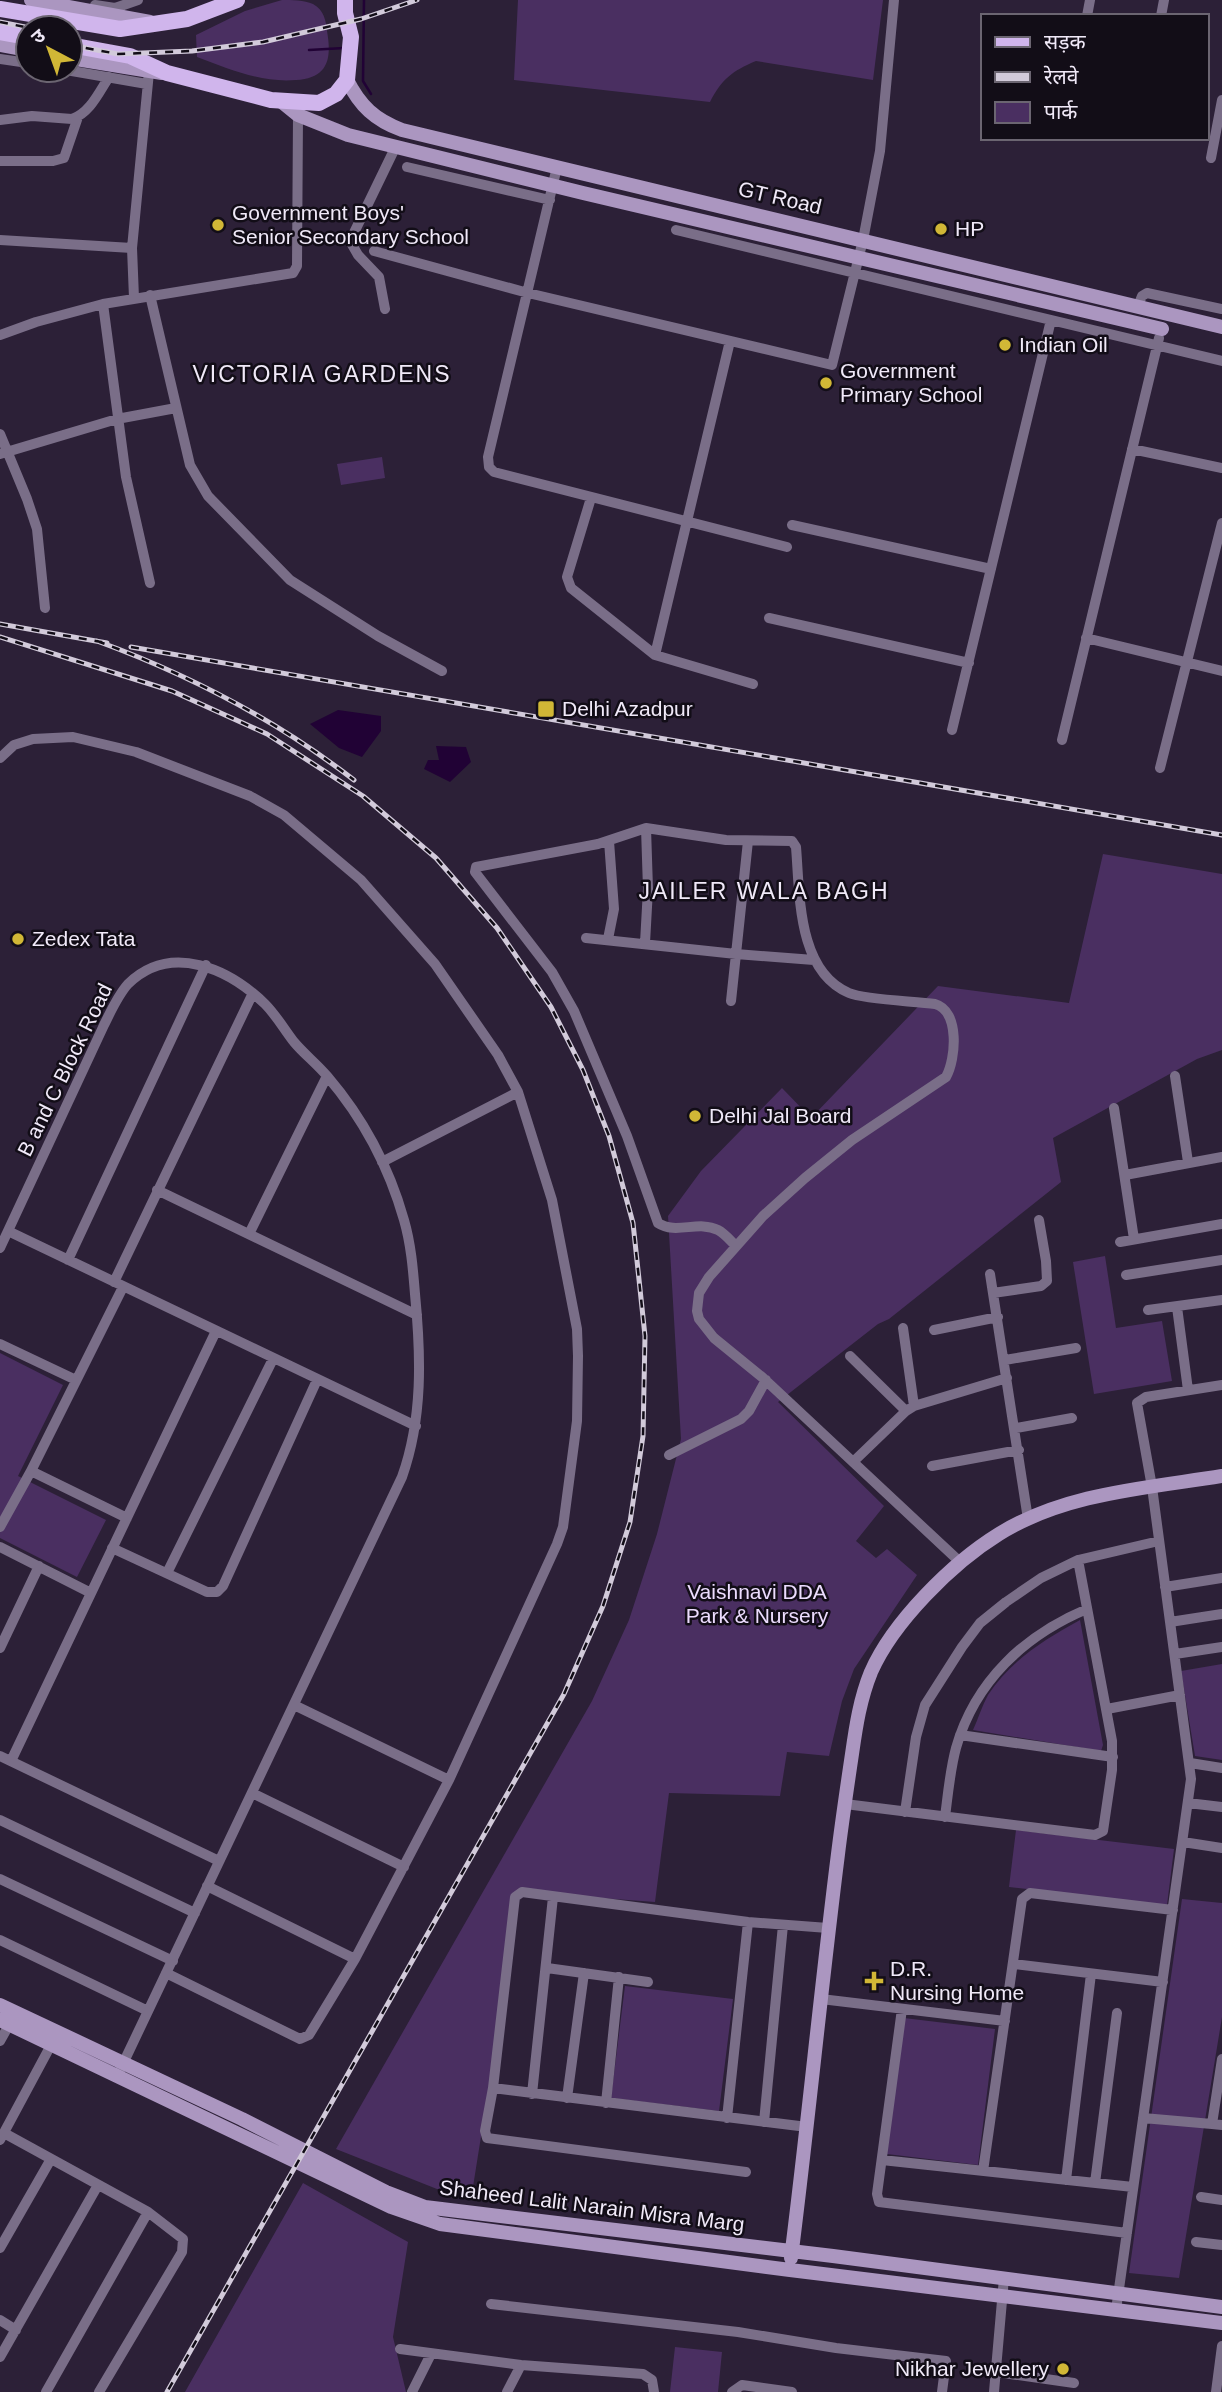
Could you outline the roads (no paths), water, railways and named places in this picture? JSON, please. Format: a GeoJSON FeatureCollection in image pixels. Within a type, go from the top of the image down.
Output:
{"type":"FeatureCollection","features":[{"type":"Feature","properties":{"kind":"main road"},"geometry":{"type":"LineString","coordinates":[[0,9],[120,29],[187,19],[237,0]]}},
{"type":"Feature","properties":{"kind":"main road"},"geometry":{"type":"LineString","coordinates":[[84,48],[130,56],[167,73],[282,102],[319,103],[336,94],[347,80],[351,37],[345,6],[330,0]]}},
{"type":"Feature","properties":{"kind":"street"},"geometry":{"type":"LineString","coordinates":[[31,0],[154,23]]}},
{"type":"Feature","properties":{"kind":"street"},"geometry":{"type":"LineString","coordinates":[[68,0],[116,8],[138,0]]}},
{"type":"Feature","properties":{"kind":"street"},"geometry":{"type":"LineString","coordinates":[[374,251],[528,293],[832,365],[859,258],[880,150],[894,0]]}},
{"type":"Feature","properties":{"kind":"street"},"geometry":{"type":"LineString","coordinates":[[84,62],[148,78]]}},
{"type":"Feature","properties":{"kind":"street"},"geometry":{"type":"LineString","coordinates":[[84,73],[148,78],[167,73]]}},
{"type":"Feature","properties":{"kind":"street"},"geometry":{"type":"LineString","coordinates":[[0,120],[32,116],[72,119],[78,117],[94,102],[109,77]]}},
{"type":"Feature","properties":{"kind":"street"},"geometry":{"type":"LineString","coordinates":[[134,298],[132,248],[148,78]]}},
{"type":"Feature","properties":{"kind":"street","name":"GT Road"},"geometry":{"type":"LineString","coordinates":[[347,80],[364,108],[386,124],[402,130],[1222,327]]}},
{"type":"Feature","properties":{"kind":"street"},"geometry":{"type":"LineString","coordinates":[[1211,158],[1222,100]]}},
{"type":"Feature","properties":{"kind":"street","name":"GT Road"},"geometry":{"type":"LineString","coordinates":[[282,102],[298,115],[348,135],[397,146],[551,193],[859,258],[1162,329]]}},
{"type":"Feature","properties":{"kind":"street"},"geometry":{"type":"LineString","coordinates":[[0,335],[103,304],[289,275],[296,270],[298,115]]}},
{"type":"Feature","properties":{"kind":"street"},"geometry":{"type":"LineString","coordinates":[[0,161],[53,161],[64,158],[78,117]]}},
{"type":"Feature","properties":{"kind":"street"},"geometry":{"type":"LineString","coordinates":[[385,309],[379,277],[349,241],[397,146]]}},
{"type":"Feature","properties":{"kind":"street"},"geometry":{"type":"LineString","coordinates":[[407,167],[551,193]]}},
{"type":"Feature","properties":{"kind":"street"},"geometry":{"type":"LineString","coordinates":[[557,167],[488,463],[494,472],[787,547]]}},
{"type":"Feature","properties":{"kind":"street"},"geometry":{"type":"LineString","coordinates":[[676,230],[1222,361]]}},
{"type":"Feature","properties":{"kind":"street"},"geometry":{"type":"LineString","coordinates":[[0,240],[132,248]]}},
{"type":"Feature","properties":{"kind":"street"},"geometry":{"type":"LineString","coordinates":[[1138,306],[1142,296],[1147,293],[1222,309]]}},
{"type":"Feature","properties":{"kind":"street"},"geometry":{"type":"LineString","coordinates":[[150,295],[190,465],[201,485],[282,572],[348,618],[442,671]]}},
{"type":"Feature","properties":{"kind":"street"},"geometry":{"type":"LineString","coordinates":[[103,304],[130,502],[150,583]]}},
{"type":"Feature","properties":{"kind":"street"},"geometry":{"type":"LineString","coordinates":[[952,730],[1051,320]]}},
{"type":"Feature","properties":{"kind":"street"},"geometry":{"type":"LineString","coordinates":[[1062,740],[1162,329]]}},
{"type":"Feature","properties":{"kind":"street"},"geometry":{"type":"LineString","coordinates":[[655,655],[730,341]]}},
{"type":"Feature","properties":{"kind":"street"},"geometry":{"type":"LineString","coordinates":[[4,453],[117,419],[176,408]]}},
{"type":"Feature","properties":{"kind":"street"},"geometry":{"type":"LineString","coordinates":[[0,434],[4,453],[30,506],[37,529],[44,608]]}},
{"type":"Feature","properties":{"kind":"street"},"geometry":{"type":"LineString","coordinates":[[1132,449],[1222,468]]}},
{"type":"Feature","properties":{"kind":"street"},"geometry":{"type":"LineString","coordinates":[[591,498],[567,577],[568,585],[655,655],[753,684]]}},
{"type":"Feature","properties":{"kind":"street"},"geometry":{"type":"LineString","coordinates":[[1160,768],[1222,523]]}},
{"type":"Feature","properties":{"kind":"street"},"geometry":{"type":"LineString","coordinates":[[792,525],[991,569]]}},
{"type":"Feature","properties":{"kind":"street"},"geometry":{"type":"LineString","coordinates":[[769,618],[969,663]]}},
{"type":"Feature","properties":{"kind":"street"},"geometry":{"type":"LineString","coordinates":[[1087,638],[1222,671]]}},
{"type":"Feature","properties":{"kind":"street"},"geometry":{"type":"LineString","coordinates":[[0,758],[14,745],[33,739],[74,737],[136,752],[222,784],[266,804],[284,815],[361,880],[436,964],[498,1055],[519,1093],[552,1200],[577,1329],[577,1421],[563,1527],[558,1544],[449,1780],[355,1959],[309,2035],[300,2039],[166,1973]]}},
{"type":"Feature","properties":{"kind":"street"},"geometry":{"type":"LineString","coordinates":[[645,943],[648,890],[646,828]]}},
{"type":"Feature","properties":{"kind":"street"},"geometry":{"type":"LineString","coordinates":[[735,1245],[715,1229],[698,1226],[669,1229],[658,1223],[627,1136],[574,1011],[552,972],[474,870],[478,866],[609,841],[646,828],[726,840],[788,840],[795,843],[806,938],[814,960],[830,980],[848,993],[935,1004],[945,1008],[954,1025],[949,1072],[943,1082],[852,1140],[762,1216],[715,1268],[699,1293],[699,1319],[714,1338],[766,1380],[959,1561]]}},
{"type":"Feature","properties":{"kind":"street"},"geometry":{"type":"LineString","coordinates":[[608,939],[614,909],[609,841]]}},
{"type":"Feature","properties":{"kind":"street"},"geometry":{"type":"LineString","coordinates":[[731,1001],[748,841]]}},
{"type":"Feature","properties":{"kind":"street"},"geometry":{"type":"LineString","coordinates":[[586,938],[814,960]]}},
{"type":"Feature","properties":{"kind":"street","name":"B and C Block Road"},"geometry":{"type":"LineString","coordinates":[[0,1248],[104,1025],[128,984],[140,975],[168,964],[183,962],[206,965]]}},
{"type":"Feature","properties":{"kind":"street"},"geometry":{"type":"LineString","coordinates":[[68,1260],[206,965],[253,993],[267,1006],[353,1108],[395,1190],[409,1236],[417,1315],[420,1370],[416,1426],[402,1477],[120,2070]]}},
{"type":"Feature","properties":{"kind":"street"},"geometry":{"type":"LineString","coordinates":[[0,1527],[76,1380],[157,1190],[253,993]]}},
{"type":"Feature","properties":{"kind":"street"},"geometry":{"type":"LineString","coordinates":[[249,1234],[327,1076]]}},
{"type":"Feature","properties":{"kind":"street"},"geometry":{"type":"LineString","coordinates":[[1175,1076],[1188,1162]]}},
{"type":"Feature","properties":{"kind":"street"},"geometry":{"type":"LineString","coordinates":[[382,1162],[519,1093]]}},
{"type":"Feature","properties":{"kind":"street"},"geometry":{"type":"LineString","coordinates":[[1114,1108],[1134,1239]]}},
{"type":"Feature","properties":{"kind":"street"},"geometry":{"type":"LineString","coordinates":[[1125,1175],[1222,1157]]}},
{"type":"Feature","properties":{"kind":"street"},"geometry":{"type":"LineString","coordinates":[[157,1190],[417,1315]]}},
{"type":"Feature","properties":{"kind":"street"},"geometry":{"type":"LineString","coordinates":[[993,1293],[1041,1286],[1047,1281],[1039,1220]]}},
{"type":"Feature","properties":{"kind":"street"},"geometry":{"type":"LineString","coordinates":[[1120,1241],[1222,1224]]}},
{"type":"Feature","properties":{"kind":"street"},"geometry":{"type":"LineString","coordinates":[[8,1231],[416,1426]]}},
{"type":"Feature","properties":{"kind":"street"},"geometry":{"type":"LineString","coordinates":[[1126,1275],[1222,1260]]}},
{"type":"Feature","properties":{"kind":"street"},"geometry":{"type":"LineString","coordinates":[[990,1274],[1028,1518]]}},
{"type":"Feature","properties":{"kind":"street"},"geometry":{"type":"LineString","coordinates":[[1148,1310],[1222,1300]]}},
{"type":"Feature","properties":{"kind":"street"},"geometry":{"type":"LineString","coordinates":[[1177,1307],[1188,1390]]}},
{"type":"Feature","properties":{"kind":"street"},"geometry":{"type":"LineString","coordinates":[[934,1330],[998,1317]]}},
{"type":"Feature","properties":{"kind":"street"},"geometry":{"type":"LineString","coordinates":[[903,1328],[910,1408]]}},
{"type":"Feature","properties":{"kind":"street"},"geometry":{"type":"LineString","coordinates":[[216,1331],[91,1593],[5,1758],[219,1861]]}},
{"type":"Feature","properties":{"kind":"street"},"geometry":{"type":"LineString","coordinates":[[0,1344],[76,1380]]}},
{"type":"Feature","properties":{"kind":"street"},"geometry":{"type":"LineString","coordinates":[[1005,1360],[1076,1348]]}},
{"type":"Feature","properties":{"kind":"street"},"geometry":{"type":"LineString","coordinates":[[850,1356],[910,1408]]}},
{"type":"Feature","properties":{"kind":"street"},"geometry":{"type":"LineString","coordinates":[[167,1573],[273,1359]]}},
{"type":"Feature","properties":{"kind":"street"},"geometry":{"type":"LineString","coordinates":[[853,1462],[910,1408],[1007,1378]]}},
{"type":"Feature","properties":{"kind":"street"},"geometry":{"type":"LineString","coordinates":[[113,1548],[212,1593],[223,1586],[317,1380]]}},
{"type":"Feature","properties":{"kind":"street"},"geometry":{"type":"LineString","coordinates":[[669,1455],[741,1419],[749,1411],[766,1380]]}},
{"type":"Feature","properties":{"kind":"street"},"geometry":{"type":"LineString","coordinates":[[1115,2310],[1183,1842],[1190,1763],[1152,1487],[1137,1403],[1146,1397],[1222,1385]]}},
{"type":"Feature","properties":{"kind":"street"},"geometry":{"type":"LineString","coordinates":[[1016,1428],[1072,1418]]}},
{"type":"Feature","properties":{"kind":"street"},"geometry":{"type":"LineString","coordinates":[[932,1465],[1019,1450]]}},
{"type":"Feature","properties":{"kind":"street"},"geometry":{"type":"LineString","coordinates":[[30,1471],[127,1518]]}},
{"type":"Feature","properties":{"kind":"street"},"geometry":{"type":"LineString","coordinates":[[790,2270],[828,1928],[858,1713],[872,1671],[895,1633],[934,1586],[959,1561],[999,1534],[1028,1518],[1062,1505],[1222,1476]]}},
{"type":"Feature","properties":{"kind":"street"},"geometry":{"type":"LineString","coordinates":[[905,1812],[916,1737],[925,1705],[962,1647],[981,1623],[1041,1578],[1078,1560],[1159,1541]]}},
{"type":"Feature","properties":{"kind":"street"},"geometry":{"type":"LineString","coordinates":[[0,1547],[91,1593]]}},
{"type":"Feature","properties":{"kind":"street"},"geometry":{"type":"LineString","coordinates":[[845,1804],[1100,1833],[1105,1826],[1113,1757],[1107,1709],[1078,1560]]}},
{"type":"Feature","properties":{"kind":"street"},"geometry":{"type":"LineString","coordinates":[[0,1648],[39,1566]]}},
{"type":"Feature","properties":{"kind":"street"},"geometry":{"type":"LineString","coordinates":[[1165,1587],[1222,1578]]}},
{"type":"Feature","properties":{"kind":"street"},"geometry":{"type":"LineString","coordinates":[[946,1817],[951,1774],[960,1735],[973,1706],[1005,1661],[1030,1640],[1064,1618],[1087,1609]]}},
{"type":"Feature","properties":{"kind":"street"},"geometry":{"type":"LineString","coordinates":[[1170,1622],[1222,1614]]}},
{"type":"Feature","properties":{"kind":"street"},"geometry":{"type":"LineString","coordinates":[[1175,1654],[1222,1647]]}},
{"type":"Feature","properties":{"kind":"street"},"geometry":{"type":"LineString","coordinates":[[1107,1709],[1180,1695]]}},
{"type":"Feature","properties":{"kind":"street"},"geometry":{"type":"LineString","coordinates":[[294,1705],[449,1780]]}},
{"type":"Feature","properties":{"kind":"street"},"geometry":{"type":"LineString","coordinates":[[960,1735],[1113,1757]]}},
{"type":"Feature","properties":{"kind":"street"},"geometry":{"type":"LineString","coordinates":[[1190,1763],[1222,1768]]}},
{"type":"Feature","properties":{"kind":"street"},"geometry":{"type":"LineString","coordinates":[[252,1793],[404,1867]]}},
{"type":"Feature","properties":{"kind":"street"},"geometry":{"type":"LineString","coordinates":[[1188,1803],[1222,1807]]}},
{"type":"Feature","properties":{"kind":"street"},"geometry":{"type":"LineString","coordinates":[[0,1820],[195,1913]]}},
{"type":"Feature","properties":{"kind":"street"},"geometry":{"type":"LineString","coordinates":[[1183,1842],[1222,1848]]}},
{"type":"Feature","properties":{"kind":"street"},"geometry":{"type":"LineString","coordinates":[[0,1879],[173,1961]]}},
{"type":"Feature","properties":{"kind":"street"},"geometry":{"type":"LineString","coordinates":[[207,1886],[355,1959]]}},
{"type":"Feature","properties":{"kind":"street"},"geometry":{"type":"LineString","coordinates":[[746,2172],[487,2138],[485,2131],[494,2088],[515,1897],[522,1892],[748,1922],[828,1928]]}},
{"type":"Feature","properties":{"kind":"street"},"geometry":{"type":"LineString","coordinates":[[982,2171],[1014,1964],[1020,1902],[1025,1895],[1173,1910]]}},
{"type":"Feature","properties":{"kind":"street"},"geometry":{"type":"LineString","coordinates":[[532,2094],[553,1897]]}},
{"type":"Feature","properties":{"kind":"street"},"geometry":{"type":"LineString","coordinates":[[727,2118],[748,1922]]}},
{"type":"Feature","properties":{"kind":"street"},"geometry":{"type":"LineString","coordinates":[[764,2122],[783,1925]]}},
{"type":"Feature","properties":{"kind":"street"},"geometry":{"type":"LineString","coordinates":[[0,1940],[148,2011]]}},
{"type":"Feature","properties":{"kind":"street"},"geometry":{"type":"LineString","coordinates":[[1014,1964],[1163,1982]]}},
{"type":"Feature","properties":{"kind":"street"},"geometry":{"type":"LineString","coordinates":[[547,1968],[648,1982]]}},
{"type":"Feature","properties":{"kind":"street"},"geometry":{"type":"LineString","coordinates":[[567,2098],[584,1973]]}},
{"type":"Feature","properties":{"kind":"street"},"geometry":{"type":"LineString","coordinates":[[1066,2180],[1091,1974]]}},
{"type":"Feature","properties":{"kind":"street"},"geometry":{"type":"LineString","coordinates":[[606,2103],[619,1977]]}},
{"type":"Feature","properties":{"kind":"street"},"geometry":{"type":"LineString","coordinates":[[821,1999],[1005,2021]]}},
{"type":"Feature","properties":{"kind":"street","name":"Shaheed Lalit Narain Misra Marg"},"geometry":{"type":"LineString","coordinates":[[0,2005],[120,2070],[391,2207],[440,2224],[1222,2323]]}},
{"type":"Feature","properties":{"kind":"street"},"geometry":{"type":"LineString","coordinates":[[902,2009],[877,2194],[879,2202],[1127,2233]]}},
{"type":"Feature","properties":{"kind":"street"},"geometry":{"type":"LineString","coordinates":[[1095,2183],[1117,2013]]}},
{"type":"Feature","properties":{"kind":"street"},"geometry":{"type":"LineString","coordinates":[[0,2041],[5,2023]]}},
{"type":"Feature","properties":{"kind":"street","name":"Shaheed Lalit Narain Misra Marg"},"geometry":{"type":"LineString","coordinates":[[5,2023],[51,2045],[242,2119],[386,2192],[425,2207],[1222,2307]]}},
{"type":"Feature","properties":{"kind":"street"},"geometry":{"type":"LineString","coordinates":[[51,2045],[2,2137],[51,2159],[148,2212],[181,2235],[184,2244],[182,2252],[99,2392]]}},
{"type":"Feature","properties":{"kind":"street"},"geometry":{"type":"LineString","coordinates":[[1143,2118],[1217,2124],[1222,2059]]}},
{"type":"Feature","properties":{"kind":"street"},"geometry":{"type":"LineString","coordinates":[[494,2088],[807,2127]]}},
{"type":"Feature","properties":{"kind":"street"},"geometry":{"type":"LineString","coordinates":[[0,2248],[51,2159]]}},
{"type":"Feature","properties":{"kind":"street"},"geometry":{"type":"LineString","coordinates":[[882,2160],[1133,2187]]}},
{"type":"Feature","properties":{"kind":"street"},"geometry":{"type":"LineString","coordinates":[[0,2357],[98,2185]]}},
{"type":"Feature","properties":{"kind":"street"},"geometry":{"type":"LineString","coordinates":[[1201,2197],[1222,2200]]}},
{"type":"Feature","properties":{"kind":"street"},"geometry":{"type":"LineString","coordinates":[[46,2392],[148,2212]]}},
{"type":"Feature","properties":{"kind":"street"},"geometry":{"type":"LineString","coordinates":[[1196,2242],[1222,2245]]}},
{"type":"Feature","properties":{"kind":"street"},"geometry":{"type":"LineString","coordinates":[[994,2392],[1004,2278]]}},
{"type":"Feature","properties":{"kind":"street"},"geometry":{"type":"LineString","coordinates":[[491,2304],[738,2332],[836,2348],[946,2361],[942,2392]]}},
{"type":"Feature","properties":{"kind":"street"},"geometry":{"type":"LineString","coordinates":[[0,2320],[16,2330]]}},
{"type":"Feature","properties":{"kind":"street"},"geometry":{"type":"LineString","coordinates":[[1216,2392],[1222,2346]]}},
{"type":"Feature","properties":{"kind":"street"},"geometry":{"type":"LineString","coordinates":[[400,2349],[521,2365],[643,2374],[652,2380],[654,2392]]}},
{"type":"Feature","properties":{"kind":"street"},"geometry":{"type":"LineString","coordinates":[[412,2392],[431,2354]]}},
{"type":"Feature","properties":{"kind":"street"},"geometry":{"type":"LineString","coordinates":[[507,2392],[521,2365]]}},
{"type":"Feature","properties":{"kind":"street"},"geometry":{"type":"LineString","coordinates":[[996,2372],[1074,2383]]}},
{"type":"Feature","properties":{"kind":"street"},"geometry":{"type":"LineString","coordinates":[[732,2392],[742,2385],[792,2392]]}},
{"type":"Feature","properties":{"kind":"waterway"},"geometry":{"type":"LineString","coordinates":[[364,0],[363,81],[371,94]]}},
{"type":"Feature","properties":{"kind":"waterway"},"geometry":{"type":"LineString","coordinates":[[309,50],[344,48]]}},
{"type":"Feature","properties":{"kind":"railway"},"geometry":{"type":"LineString","coordinates":[[84,48],[118,54],[192,51],[263,42],[361,19],[417,0]]}},
{"type":"Feature","properties":{"kind":"railway"},"geometry":{"type":"LineString","coordinates":[[0,22],[14,25]]}},
{"type":"Feature","properties":{"kind":"railway"},"geometry":{"type":"LineString","coordinates":[[0,624],[107,643]]}},
{"type":"Feature","properties":{"kind":"railway"},"geometry":{"type":"LineString","coordinates":[[0,637],[172,691],[267,734],[363,796],[436,858],[497,928],[551,1007],[583,1070],[609,1136],[633,1223],[645,1336],[643,1436],[630,1522],[603,1606],[564,1694],[167,2392]]}},
{"type":"Feature","properties":{"kind":"railway"},"geometry":{"type":"LineString","coordinates":[[97,641],[132,654],[231,701],[294,738],[354,780]]}},
{"type":"Feature","properties":{"kind":"railway"},"geometry":{"type":"LineString","coordinates":[[131,647],[1222,835]]}},
{"type":"Feature","properties":{"kind":"place","name":"Government Boys' Senior Secondary School"},"geometry":{"type":"Point","coordinates":[218,225]}},
{"type":"Feature","properties":{"kind":"place","name":"HP"},"geometry":{"type":"Point","coordinates":[941,229]}},
{"type":"Feature","properties":{"kind":"place","name":"Indian Oil"},"geometry":{"type":"Point","coordinates":[1005,345]}},
{"type":"Feature","properties":{"kind":"place","name":"Government Primary School"},"geometry":{"type":"Point","coordinates":[826,383]}},
{"type":"Feature","properties":{"kind":"place","name":"Delhi Azadpur"},"geometry":{"type":"Point","coordinates":[546,709]}},
{"type":"Feature","properties":{"kind":"place","name":"Zedex Tata"},"geometry":{"type":"Point","coordinates":[18,939]}},
{"type":"Feature","properties":{"kind":"place","name":"Delhi Jal Board"},"geometry":{"type":"Point","coordinates":[695,1116]}},
{"type":"Feature","properties":{"kind":"place","name":"D.R. Nursing Home"},"geometry":{"type":"Point","coordinates":[874,1981]}},
{"type":"Feature","properties":{"kind":"place","name":"Nikhar Jewellery"},"geometry":{"type":"Point","coordinates":[1063,2369]}},
{"type":"Feature","properties":{"kind":"district","name":"VICTORIA GARDENS"},"geometry":{"type":"Point","coordinates":[322,374]}},
{"type":"Feature","properties":{"kind":"district","name":"JAILER WALA BAGH"},"geometry":{"type":"Point","coordinates":[764,891]}},
{"type":"Feature","properties":{"kind":"park label","name":"Vaishnavi DDA Park & Nursery"},"geometry":{"type":"Point","coordinates":[757,1604]}}]}
